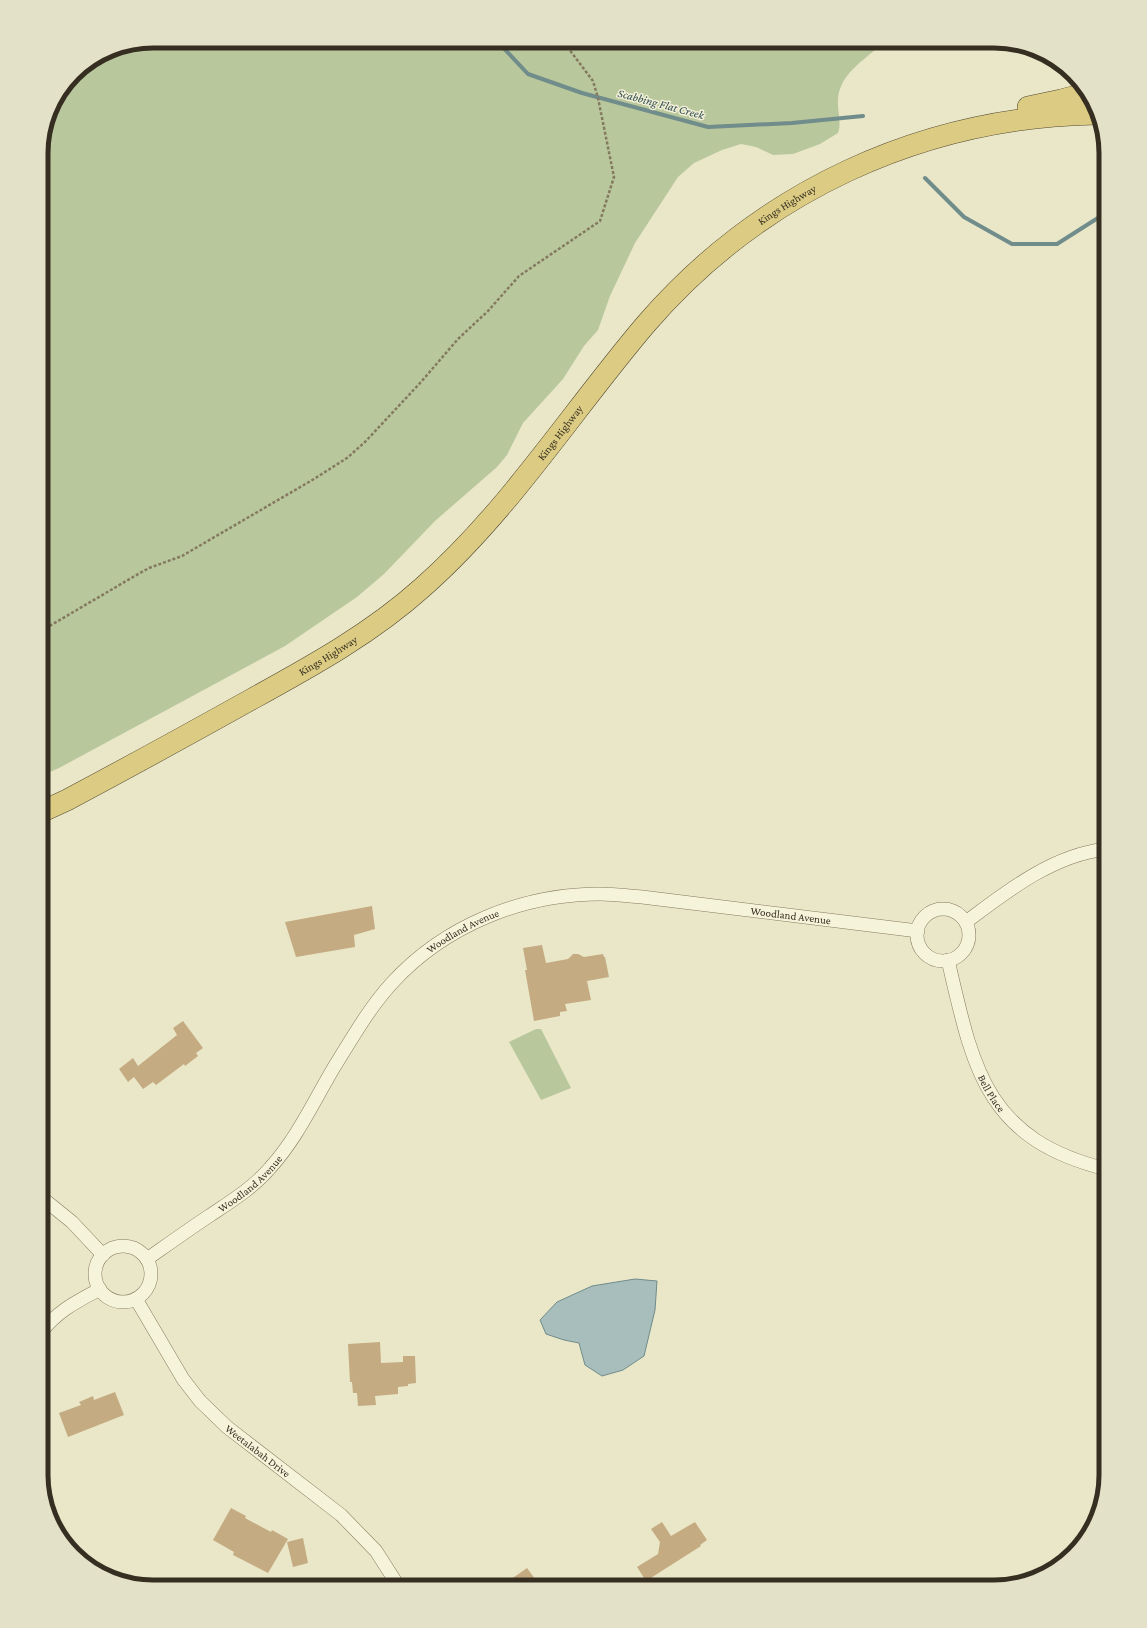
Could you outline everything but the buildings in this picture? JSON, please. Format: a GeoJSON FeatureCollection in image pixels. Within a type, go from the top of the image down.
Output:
{"type":"FeatureCollection","features":[{"type":"Feature","properties":{"kind":"highway"},"geometry":{"type":"LineString","coordinates":[[900,149],[945,129],[982,117],[1081,95]]}},
{"type":"Feature","properties":{"kind":"highway","name":"Kings Highway"},"geometry":{"type":"LineString","coordinates":[[48,812],[67,800],[300,672],[358,637],[400,607],[433,578],[466,545],[510,494],[637,335],[665,303],[693,275],[738,236],[796,198],[849,170],[900,149],[944,135],[988,125],[1047,117],[1091,114]]}},
{"type":"Feature","properties":{"kind":"street"},"geometry":{"type":"LineString","coordinates":[[966,922],[1042,870],[1082,853],[1099,850]]}},
{"type":"Feature","properties":{"kind":"street","name":"Woodland Avenue"},"geometry":{"type":"LineString","coordinates":[[147,1259],[232,1201],[269,1170],[306,1118],[333,1070],[374,1004],[408,967],[433,946],[455,932],[481,920],[530,902],[600,894],[642,897],[918,931]]}},
{"type":"Feature","properties":{"kind":"street"},"geometry":{"type":"LineString","coordinates":[[943,909],[960,915],[966,922],[968,941],[964,950],[957,957],[940,961],[932,958],[920,947],[917,939],[918,931],[920,922],[926,916],[934,911],[943,909]]}},
{"type":"Feature","properties":{"kind":"street","name":"Bell Place"},"geometry":{"type":"LineString","coordinates":[[948,960],[974,1061],[992,1097],[1017,1127],[1047,1148],[1068,1157],[1099,1167]]}},
{"type":"Feature","properties":{"kind":"street"},"geometry":{"type":"LineString","coordinates":[[48,1203],[72,1222],[103,1255]]}},
{"type":"Feature","properties":{"kind":"street"},"geometry":{"type":"LineString","coordinates":[[126,1246],[138,1250],[147,1259],[151,1270],[150,1281],[145,1292],[136,1299],[127,1302],[118,1302],[110,1298],[100,1289],[96,1280],[96,1269],[103,1255],[113,1248],[126,1246]]}},
{"type":"Feature","properties":{"kind":"street"},"geometry":{"type":"LineString","coordinates":[[48,1324],[66,1308],[100,1289]]}},
{"type":"Feature","properties":{"kind":"street","name":"Weetalabah Drive"},"geometry":{"type":"LineString","coordinates":[[136,1299],[183,1378],[200,1401],[227,1427],[341,1515],[376,1551],[395,1580]]}},
{"type":"Feature","properties":{"kind":"path"},"geometry":{"type":"LineString","coordinates":[[48,627],[149,568],[182,556],[314,479],[347,458],[365,442],[421,382],[458,339],[520,276],[600,221],[614,177],[598,98],[593,81],[568,48]]}},
{"type":"Feature","properties":{"kind":"green space"},"geometry":{"type":"Polygon","coordinates":[[[146,48],[877,48],[849,74],[840,89],[838,103],[840,125],[838,133],[820,144],[793,154],[773,155],[756,147],[741,144],[722,150],[694,163],[678,177],[635,243],[610,296],[598,330],[584,346],[563,379],[523,423],[507,455],[497,467],[435,521],[384,574],[357,597],[285,646],[48,773],[48,146],[52,126],[59,107],[70,89],[84,74],[101,62],[113,56],[146,48]]]}},
{"type":"Feature","properties":{"kind":"green space"},"geometry":{"type":"Polygon","coordinates":[[[536,1029],[541,1029],[571,1088],[541,1100],[509,1042],[536,1029]]]}},
{"type":"Feature","properties":{"kind":"water"},"geometry":{"type":"Polygon","coordinates":[[[635,1279],[657,1281],[655,1310],[644,1356],[623,1370],[602,1376],[585,1365],[579,1343],[546,1334],[540,1320],[557,1302],[592,1286],[635,1279]]]}},
{"type":"Feature","properties":{"kind":"waterway","name":"Scabbing Flat Creek"},"geometry":{"type":"LineString","coordinates":[[504,48],[528,74],[582,93],[708,127],[792,123],[863,116]]}},
{"type":"Feature","properties":{"kind":"waterway","name":"Scabbing Flat Creek"},"geometry":{"type":"LineString","coordinates":[[925,178],[964,217],[1012,244],[1057,244],[1099,217]]}}]}
